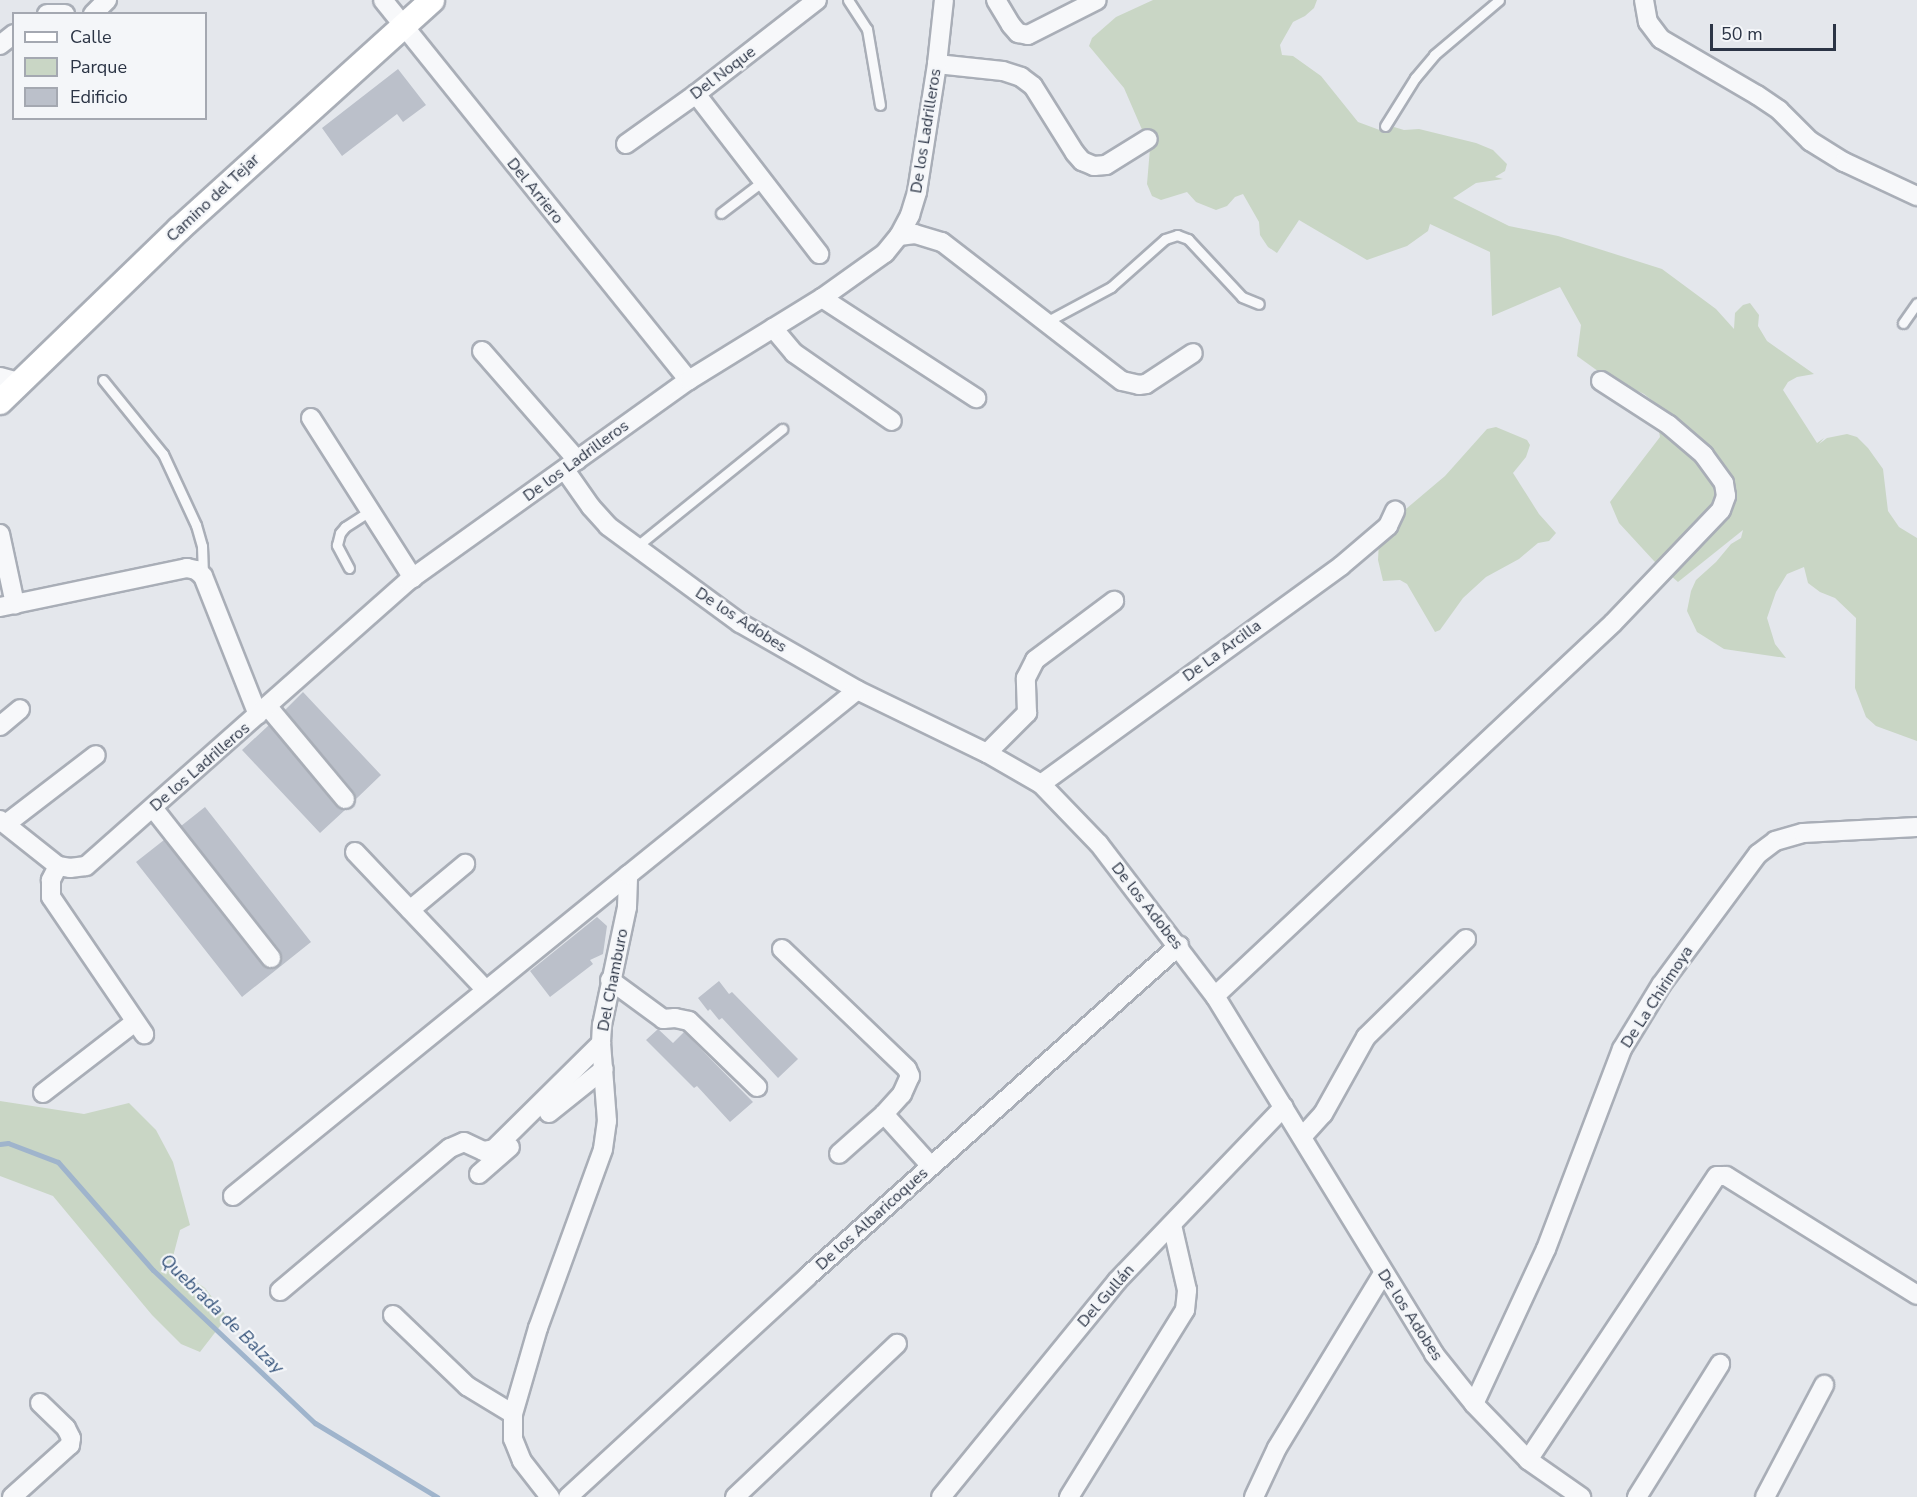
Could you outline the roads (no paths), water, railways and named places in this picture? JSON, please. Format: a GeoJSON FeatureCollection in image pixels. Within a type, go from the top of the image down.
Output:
{"type":"FeatureCollection","features":[{"type":"Feature","properties":{"kind":"street"},"geometry":{"type":"LineString","coordinates":[[95,12],[107,0]]}},
{"type":"Feature","properties":{"kind":"street","name":"Del Arriero"},"geometry":{"type":"LineString","coordinates":[[383,0],[689,380]]}},
{"type":"Feature","properties":{"kind":"street","name":"Camino del Tejar"},"geometry":{"type":"LineString","coordinates":[[0,402],[9,380],[179,230],[432,0]]}},
{"type":"Feature","properties":{"kind":"street","name":"Del Noque"},"geometry":{"type":"LineString","coordinates":[[626,144],[696,94],[817,0]]}},
{"type":"Feature","properties":{"kind":"street","name":"De los Ladrilleros"},"geometry":{"type":"LineString","coordinates":[[58,866],[70,868],[86,866],[413,578],[689,380],[822,298],[885,253],[899,236],[910,216],[917,192],[938,64],[944,0]]}},
{"type":"Feature","properties":{"kind":"street"},"geometry":{"type":"LineString","coordinates":[[996,0],[1011,26],[1018,33],[1028,35],[1097,0]]}},
{"type":"Feature","properties":{"kind":"street"},"geometry":{"type":"LineString","coordinates":[[1644,0],[1648,22],[1661,39],[1764,100],[1810,141],[1844,162],[1917,196]]}},
{"type":"Feature","properties":{"kind":"street"},"geometry":{"type":"LineString","coordinates":[[0,45],[12,36]]}},
{"type":"Feature","properties":{"kind":"street"},"geometry":{"type":"LineString","coordinates":[[938,64],[1003,71],[1021,77],[1033,86],[1075,153],[1082,161],[1094,166],[1106,165],[1148,139]]}},
{"type":"Feature","properties":{"kind":"street"},"geometry":{"type":"LineString","coordinates":[[696,94],[819,254]]}},
{"type":"Feature","properties":{"kind":"street"},"geometry":{"type":"LineString","coordinates":[[899,236],[915,234],[942,242],[1122,381],[1131,384],[1146,384],[1193,353]]}},
{"type":"Feature","properties":{"kind":"street"},"geometry":{"type":"LineString","coordinates":[[822,298],[976,398]]}},
{"type":"Feature","properties":{"kind":"street"},"geometry":{"type":"LineString","coordinates":[[773,328],[794,353],[892,421]]}},
{"type":"Feature","properties":{"kind":"street","name":"De los Adobes"},"geometry":{"type":"LineString","coordinates":[[482,351],[571,465],[591,507],[608,526],[740,623],[857,690],[987,753],[1041,784],[1099,844],[1179,945],[1215,996],[1434,1354],[1474,1404],[1528,1460],[1581,1497]]}},
{"type":"Feature","properties":{"kind":"street"},"geometry":{"type":"LineString","coordinates":[[1215,996],[1613,623],[1721,510],[1725,496],[1724,483],[1704,455],[1669,425],[1601,381]]}},
{"type":"Feature","properties":{"kind":"street"},"geometry":{"type":"LineString","coordinates":[[311,418],[413,578]]}},
{"type":"Feature","properties":{"kind":"street","name":"De La Arcilla"},"geometry":{"type":"LineString","coordinates":[[1041,784],[1341,566],[1388,526],[1395,511]]}},
{"type":"Feature","properties":{"kind":"street"},"geometry":{"type":"LineString","coordinates":[[0,534],[7,605],[187,568],[196,570],[203,576],[263,711],[345,799]]}},
{"type":"Feature","properties":{"kind":"street"},"geometry":{"type":"LineString","coordinates":[[987,753],[1027,713],[1026,678],[1035,660],[1114,601]]}},
{"type":"Feature","properties":{"kind":"street"},"geometry":{"type":"LineString","coordinates":[[233,1196],[857,690]]}},
{"type":"Feature","properties":{"kind":"street"},"geometry":{"type":"LineString","coordinates":[[0,726],[20,709]]}},
{"type":"Feature","properties":{"kind":"street"},"geometry":{"type":"LineString","coordinates":[[43,1093],[140,1028],[51,897],[51,880],[58,866],[3,822],[96,755]]}},
{"type":"Feature","properties":{"kind":"street"},"geometry":{"type":"LineString","coordinates":[[153,808],[271,957]]}},
{"type":"Feature","properties":{"kind":"street","name":"De La Chirimoya"},"geometry":{"type":"LineString","coordinates":[[1474,1404],[1546,1249],[1622,1048],[1662,985],[1758,854],[1774,841],[1803,833],[1917,827]]}},
{"type":"Feature","properties":{"kind":"street"},"geometry":{"type":"LineString","coordinates":[[355,852],[486,990]]}},
{"type":"Feature","properties":{"kind":"street"},"geometry":{"type":"LineString","coordinates":[[410,910],[465,864]]}},
{"type":"Feature","properties":{"kind":"street","name":"Del Chamburo"},"geometry":{"type":"LineString","coordinates":[[550,1497],[522,1461],[513,1439],[513,1414],[538,1328],[603,1149],[607,1121],[601,1043],[610,980],[627,907],[627,875]]}},
{"type":"Feature","properties":{"kind":"street"},"geometry":{"type":"LineString","coordinates":[[1302,1137],[1323,1114],[1366,1037],[1466,939]]}},
{"type":"Feature","properties":{"kind":"street","name":"De los Albaricoques"},"geometry":{"type":"LineString","coordinates":[[572,1496],[931,1166],[1179,945]]}},
{"type":"Feature","properties":{"kind":"street"},"geometry":{"type":"LineString","coordinates":[[782,949],[907,1069],[910,1076],[908,1084],[884,1114],[839,1154]]}},
{"type":"Feature","properties":{"kind":"street"},"geometry":{"type":"LineString","coordinates":[[610,980],[663,1019],[675,1018],[688,1021],[757,1087]]}},
{"type":"Feature","properties":{"kind":"street"},"geometry":{"type":"LineString","coordinates":[[280,1291],[450,1148],[464,1142],[483,1151],[494,1149],[580,1067],[601,1043]]}},
{"type":"Feature","properties":{"kind":"street"},"geometry":{"type":"LineString","coordinates":[[479,1174],[575,1090],[604,1069]]}},
{"type":"Feature","properties":{"kind":"street","name":"Del Gullán"},"geometry":{"type":"LineString","coordinates":[[941,1497],[1117,1281],[1284,1107]]}},
{"type":"Feature","properties":{"kind":"street"},"geometry":{"type":"LineString","coordinates":[[884,1114],[931,1166]]}},
{"type":"Feature","properties":{"kind":"street"},"geometry":{"type":"LineString","coordinates":[[1528,1460],[1718,1176],[1726,1176],[1917,1295]]}},
{"type":"Feature","properties":{"kind":"street"},"geometry":{"type":"LineString","coordinates":[[1069,1497],[1185,1310],[1187,1290],[1172,1225]]}},
{"type":"Feature","properties":{"kind":"street"},"geometry":{"type":"LineString","coordinates":[[1254,1497],[1277,1448],[1383,1274]]}},
{"type":"Feature","properties":{"kind":"street"},"geometry":{"type":"LineString","coordinates":[[393,1316],[467,1386],[513,1414]]}},
{"type":"Feature","properties":{"kind":"street"},"geometry":{"type":"LineString","coordinates":[[735,1497],[897,1344]]}},
{"type":"Feature","properties":{"kind":"street"},"geometry":{"type":"LineString","coordinates":[[1637,1497],[1720,1364]]}},
{"type":"Feature","properties":{"kind":"street"},"geometry":{"type":"LineString","coordinates":[[1765,1497],[1824,1386]]}},
{"type":"Feature","properties":{"kind":"street"},"geometry":{"type":"LineString","coordinates":[[12,1497],[70,1445],[71,1438],[66,1428],[40,1403]]}},
{"type":"Feature","properties":{"kind":"lane"},"geometry":{"type":"LineString","coordinates":[[848,0],[867,29],[880,105]]}},
{"type":"Feature","properties":{"kind":"lane"},"geometry":{"type":"LineString","coordinates":[[1385,126],[1415,78],[1434,55],[1499,0]]}},
{"type":"Feature","properties":{"kind":"lane"},"geometry":{"type":"LineString","coordinates":[[721,213],[763,181]]}},
{"type":"Feature","properties":{"kind":"lane"},"geometry":{"type":"LineString","coordinates":[[1046,322],[1111,287],[1165,240],[1177,235],[1188,239],[1242,297],[1259,304]]}},
{"type":"Feature","properties":{"kind":"lane"},"geometry":{"type":"LineString","coordinates":[[1903,324],[1917,303]]}},
{"type":"Feature","properties":{"kind":"lane"},"geometry":{"type":"LineString","coordinates":[[103,380],[163,454],[196,525],[202,546],[203,576]]}},
{"type":"Feature","properties":{"kind":"lane"},"geometry":{"type":"LineString","coordinates":[[636,547],[782,429]]}},
{"type":"Feature","properties":{"kind":"lane"},"geometry":{"type":"LineString","coordinates":[[349,568],[337,545],[339,533],[370,511]]}},
{"type":"Feature","properties":{"kind":"waterway","name":"Quebrada de Balzay"},"geometry":{"type":"LineString","coordinates":[[0,1144],[8,1143],[58,1162],[153,1270],[315,1423],[437,1497]]}}]}
